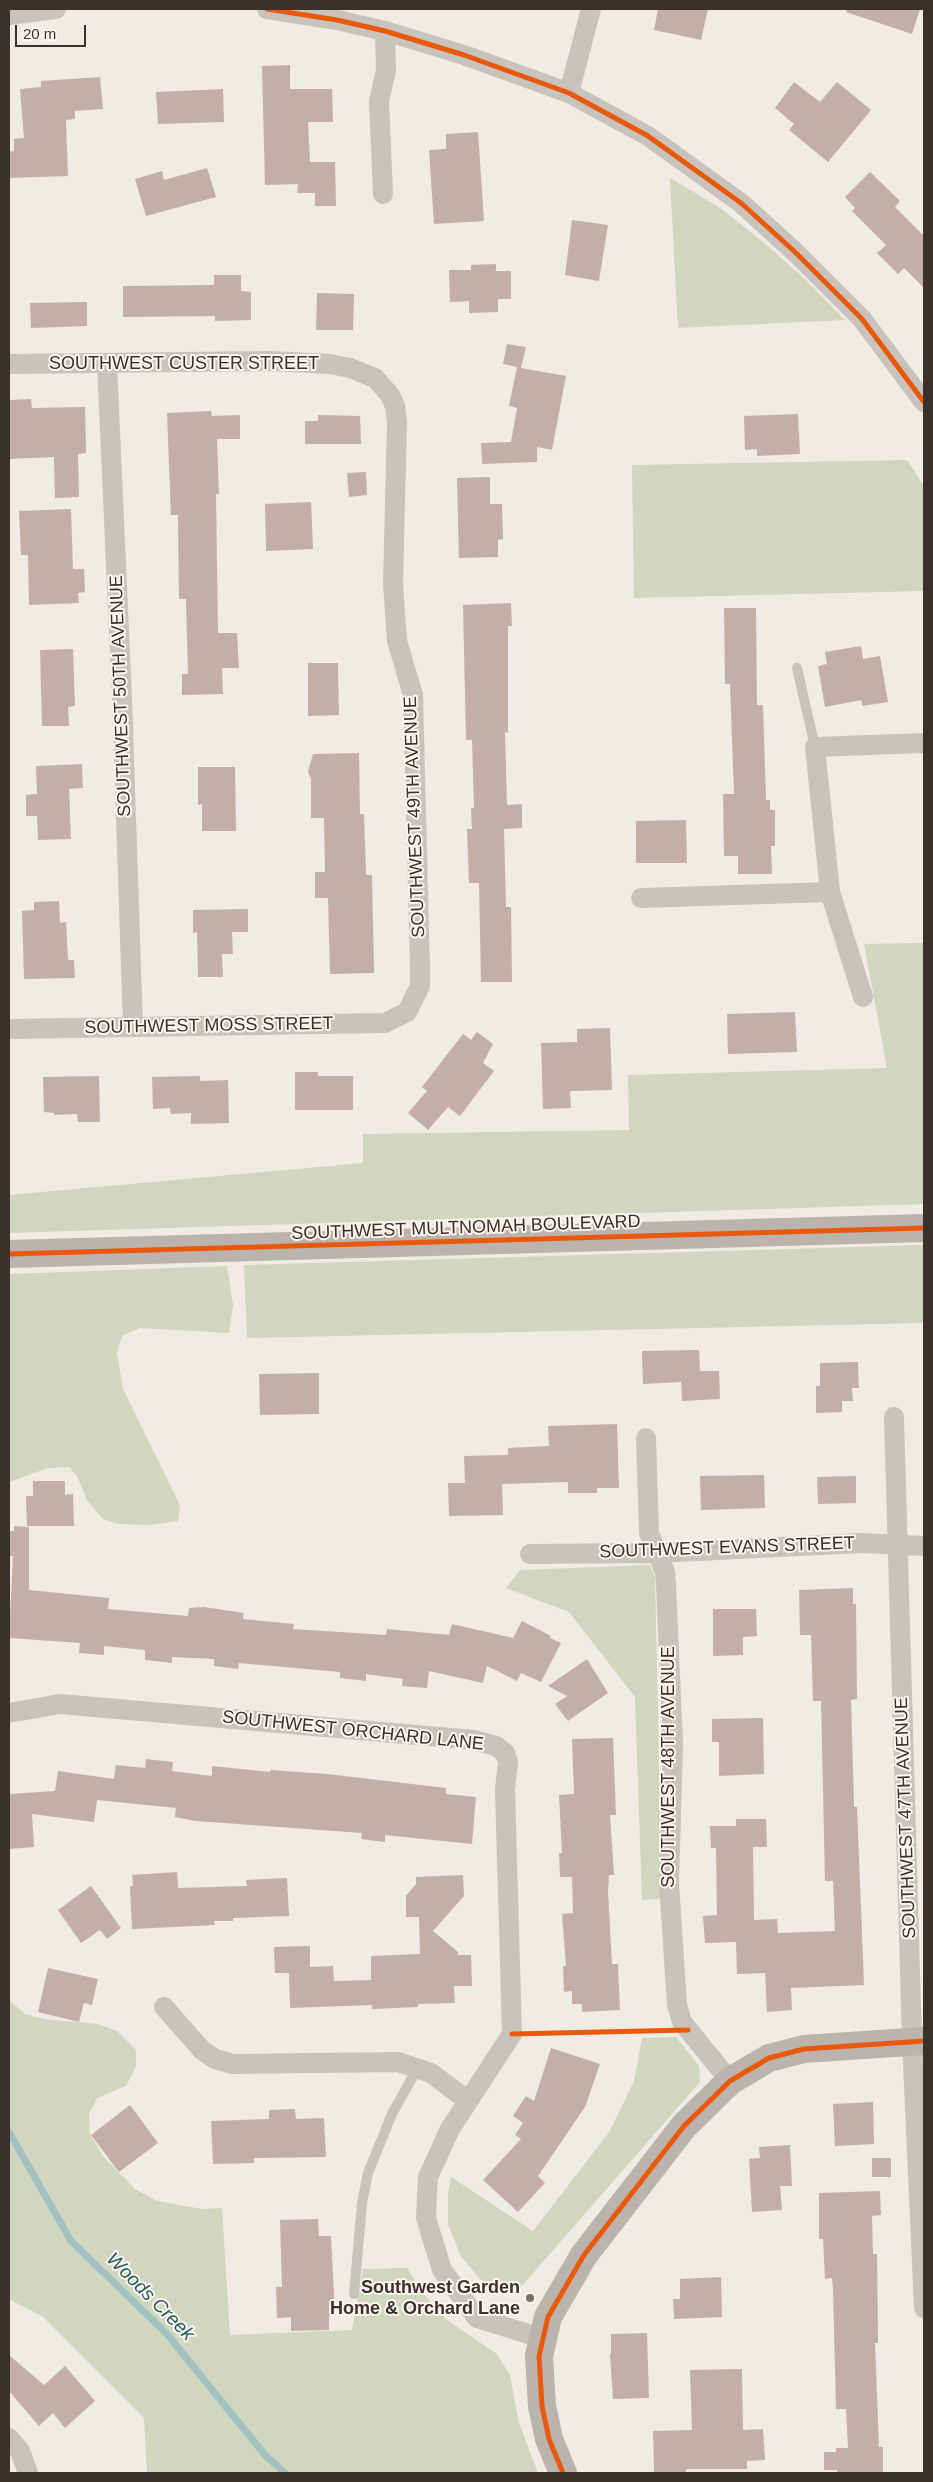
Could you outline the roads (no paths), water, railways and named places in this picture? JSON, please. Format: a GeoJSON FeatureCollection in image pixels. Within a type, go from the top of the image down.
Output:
{"type":"FeatureCollection","features":[{"type":"Feature","properties":{"kind":"main road","name":"SOUTHWEST MULTNOMAH BOULEVARD"},"geometry":{"type":"LineString","coordinates":[[9,1254],[924,1228]]}},
{"type":"Feature","properties":{"kind":"main road"},"geometry":{"type":"LineString","coordinates":[[563,2473],[550,2439],[542,2406],[539,2356],[541,2338],[548,2317],[584,2255],[684,2126],[730,2081],[753,2066],[791,2052],[918,2041]]}},
{"type":"Feature","properties":{"kind":"street"},"geometry":{"type":"LineString","coordinates":[[9,15],[56,9]]}},
{"type":"Feature","properties":{"kind":"street"},"geometry":{"type":"LineString","coordinates":[[268,9],[337,20],[385,31],[464,54],[569,93],[648,136],[741,203],[848,303],[902,369],[924,402]]}},
{"type":"Feature","properties":{"kind":"street"},"geometry":{"type":"LineString","coordinates":[[569,93],[591,9]]}},
{"type":"Feature","properties":{"kind":"street"},"geometry":{"type":"LineString","coordinates":[[383,194],[379,101],[386,70],[385,31]]}},
{"type":"Feature","properties":{"kind":"street","name":"SOUTHWEST CUSTER STREET"},"geometry":{"type":"LineString","coordinates":[[9,364],[271,361],[330,364],[365,373],[383,385]]}},
{"type":"Feature","properties":{"kind":"street","name":"SOUTHWEST 50TH AVENUE"},"geometry":{"type":"LineString","coordinates":[[106,364],[122,698],[133,1027]]}},
{"type":"Feature","properties":{"kind":"street","name":"SOUTHWEST 49TH AVENUE"},"geometry":{"type":"LineString","coordinates":[[383,385],[395,406],[397,422],[392,584],[397,641],[413,705],[420,986],[407,1012]]}},
{"type":"Feature","properties":{"kind":"street"},"geometry":{"type":"LineString","coordinates":[[863,997],[830,892],[814,747],[924,742]]}},
{"type":"Feature","properties":{"kind":"street"},"geometry":{"type":"LineString","coordinates":[[641,898],[830,892]]}},
{"type":"Feature","properties":{"kind":"street","name":"SOUTHWEST MOSS STREET"},"geometry":{"type":"LineString","coordinates":[[9,1029],[385,1023],[407,1012]]}},
{"type":"Feature","properties":{"kind":"street","name":"SOUTHWEST 47TH AVENUE"},"geometry":{"type":"LineString","coordinates":[[894,1417],[918,2041],[924,2308]]}},
{"type":"Feature","properties":{"kind":"street","name":"SOUTHWEST 48TH AVENUE"},"geometry":{"type":"LineString","coordinates":[[646,1438],[649,1533],[657,1552],[666,1584],[673,1744],[669,1884],[677,2005],[682,2022],[730,2081]]}},
{"type":"Feature","properties":{"kind":"street","name":"SOUTHWEST EVANS STREET"},"geometry":{"type":"LineString","coordinates":[[530,1554],[657,1552],[861,1544],[924,1546]]}},
{"type":"Feature","properties":{"kind":"street","name":"SOUTHWEST ORCHARD LANE"},"geometry":{"type":"LineString","coordinates":[[9,1713],[60,1704],[474,1740],[496,1746],[505,1754],[508,1762],[505,1789],[512,2034],[467,2100],[450,2129],[428,2178],[426,2218],[442,2270],[477,2318],[541,2338]]}},
{"type":"Feature","properties":{"kind":"street"},"geometry":{"type":"LineString","coordinates":[[164,2007],[202,2050],[215,2059],[233,2064],[398,2062],[418,2067],[431,2073],[467,2100]]}},
{"type":"Feature","properties":{"kind":"street"},"geometry":{"type":"LineString","coordinates":[[9,2438],[20,2451],[28,2473]]}},
{"type":"Feature","properties":{"kind":"lane"},"geometry":{"type":"LineString","coordinates":[[796,668],[814,747]]}},
{"type":"Feature","properties":{"kind":"lane"},"geometry":{"type":"LineString","coordinates":[[354,2294],[362,2203],[368,2173],[392,2114],[418,2067]]}},
{"type":"Feature","properties":{"kind":"waterway","name":"Woods Creek"},"geometry":{"type":"LineString","coordinates":[[9,2132],[71,2241],[167,2334],[265,2455],[285,2473]]}},
{"type":"Feature","properties":{"kind":"place","name":"Southwest Garden Home & Orchard Lane"},"geometry":{"type":"Point","coordinates":[530,2298]}}]}
